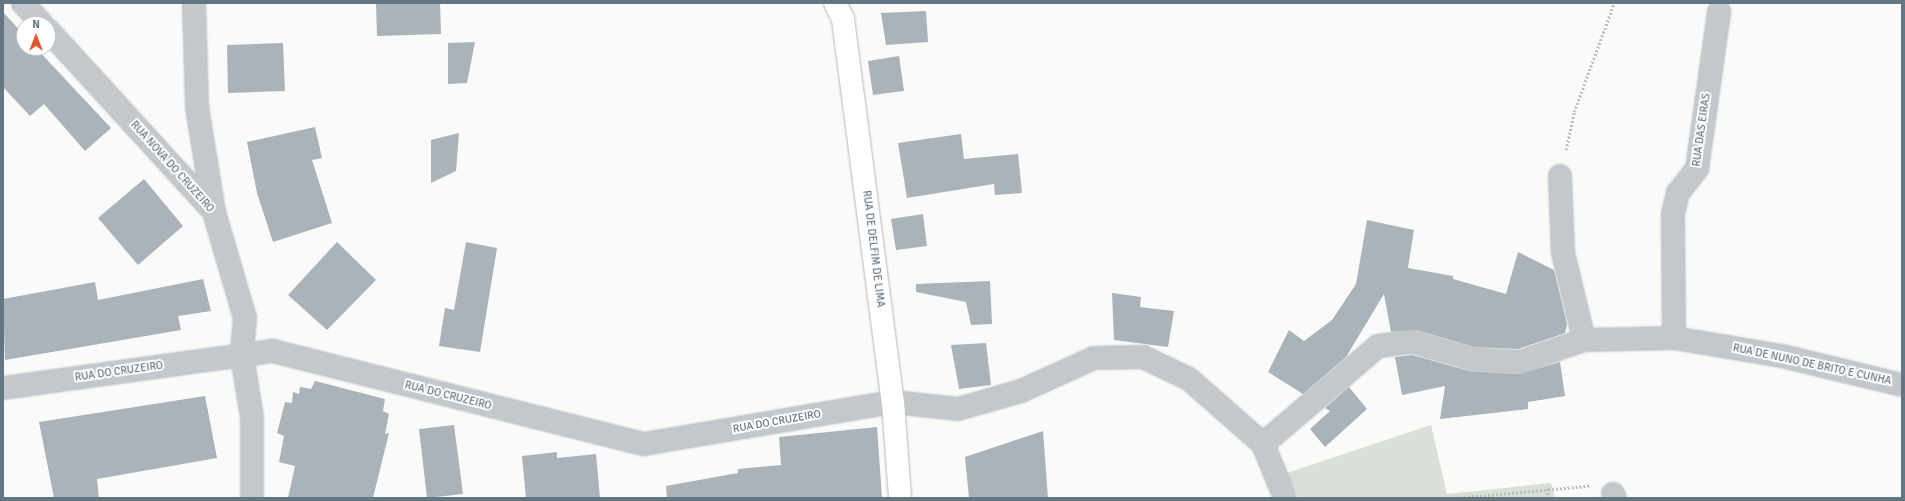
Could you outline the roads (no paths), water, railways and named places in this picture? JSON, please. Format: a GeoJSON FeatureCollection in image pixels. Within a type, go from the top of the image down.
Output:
{"type":"FeatureCollection","features":[{"type":"Feature","properties":{"kind":"main road","name":"RUA DE DELFIM DE LIMA"},"geometry":{"type":"LineString","coordinates":[[835,3],[843,19],[893,402],[900,498]]}},
{"type":"Feature","properties":{"kind":"street"},"geometry":{"type":"LineString","coordinates":[[23,3],[35,16]]}},
{"type":"Feature","properties":{"kind":"street"},"geometry":{"type":"LineString","coordinates":[[194,3],[197,107],[214,212]]}},
{"type":"Feature","properties":{"kind":"street","name":"RUA DAS EIRAS"},"geometry":{"type":"LineString","coordinates":[[1674,338],[1673,214],[1678,192],[1698,169],[1719,12]]}},
{"type":"Feature","properties":{"kind":"street","name":"RUA NOVA DO CRUZEIRO"},"geometry":{"type":"LineString","coordinates":[[56,39],[214,212],[245,318],[242,356],[252,417],[252,498]]}},
{"type":"Feature","properties":{"kind":"street"},"geometry":{"type":"LineString","coordinates":[[1560,176],[1563,253],[1584,340]]}},
{"type":"Feature","properties":{"kind":"street","name":"RUA DE NUNO DE BRITO E CUNHA"},"geometry":{"type":"LineString","coordinates":[[1263,444],[1378,346],[1413,342],[1472,359],[1520,362],[1584,340],[1674,338],[1782,356],[1902,385]]}},
{"type":"Feature","properties":{"kind":"street","name":"RUA DO CRUZEIRO"},"geometry":{"type":"LineString","coordinates":[[3,388],[273,351],[644,444],[893,402]]}},
{"type":"Feature","properties":{"kind":"street"},"geometry":{"type":"LineString","coordinates":[[893,402],[958,410],[1020,391],[1094,358],[1143,357],[1189,379],[1263,444],[1285,498]]}}]}
